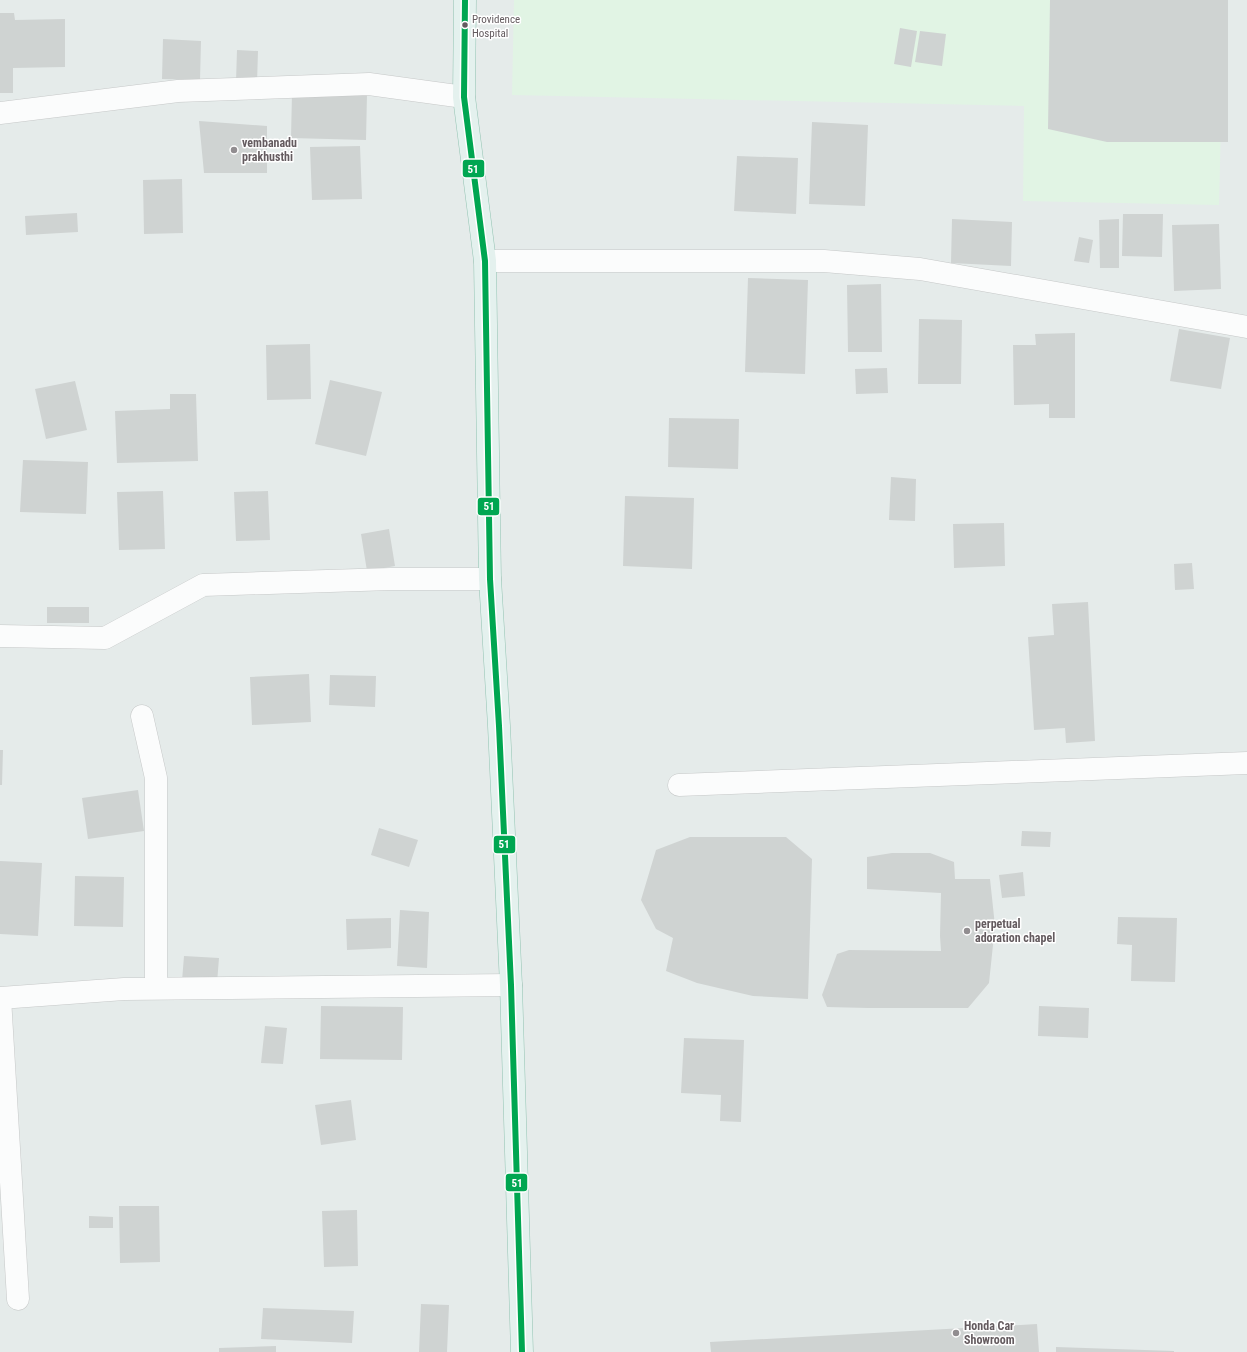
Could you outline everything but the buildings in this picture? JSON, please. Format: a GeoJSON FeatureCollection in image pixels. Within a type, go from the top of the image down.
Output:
{"type":"FeatureCollection","features":[{"type":"Feature","properties":{"kind":"highway"},"geometry":{"type":"LineString","coordinates":[[465,0],[464,98],[485,261],[490,579],[511,985],[522,1352]]}},
{"type":"Feature","properties":{"kind":"street"},"geometry":{"type":"LineString","coordinates":[[0,113],[178,91],[370,84],[464,98]]}},
{"type":"Feature","properties":{"kind":"street"},"geometry":{"type":"LineString","coordinates":[[485,261],[824,261],[912,268],[1247,327]]}},
{"type":"Feature","properties":{"kind":"street"},"geometry":{"type":"LineString","coordinates":[[0,636],[105,638],[203,585],[391,579],[490,579]]}},
{"type":"Feature","properties":{"kind":"street"},"geometry":{"type":"LineString","coordinates":[[142,716],[156,778],[156,988]]}},
{"type":"Feature","properties":{"kind":"street"},"geometry":{"type":"LineString","coordinates":[[679,785],[1247,763]]}},
{"type":"Feature","properties":{"kind":"street"},"geometry":{"type":"LineString","coordinates":[[18,1299],[0,998],[156,988],[511,985]]}},
{"type":"Feature","properties":{"kind":"shaded area","name":"Providence Hospital"},"geometry":{"type":"Polygon","coordinates":[[[514,0],[1224,0],[1219,205],[1023,201],[1024,106],[512,95],[514,0]]]}},
{"type":"Feature","properties":{"kind":"transit line","name":"51"},"geometry":{"type":"LineString","coordinates":[[465,0],[464,97],[485,261],[490,579],[499,726],[511,985],[522,1352]]}},
{"type":"Feature","properties":{"kind":"place","name":"Providence Hospital"},"geometry":{"type":"Point","coordinates":[465,25]}},
{"type":"Feature","properties":{"kind":"place","name":"vembanadu prakhusthi"},"geometry":{"type":"Point","coordinates":[234,150]}},
{"type":"Feature","properties":{"kind":"place","name":"perpetual adoration chapel"},"geometry":{"type":"Point","coordinates":[967,931]}},
{"type":"Feature","properties":{"kind":"place","name":"Honda Car Showroom"},"geometry":{"type":"Point","coordinates":[956,1333]}}]}
